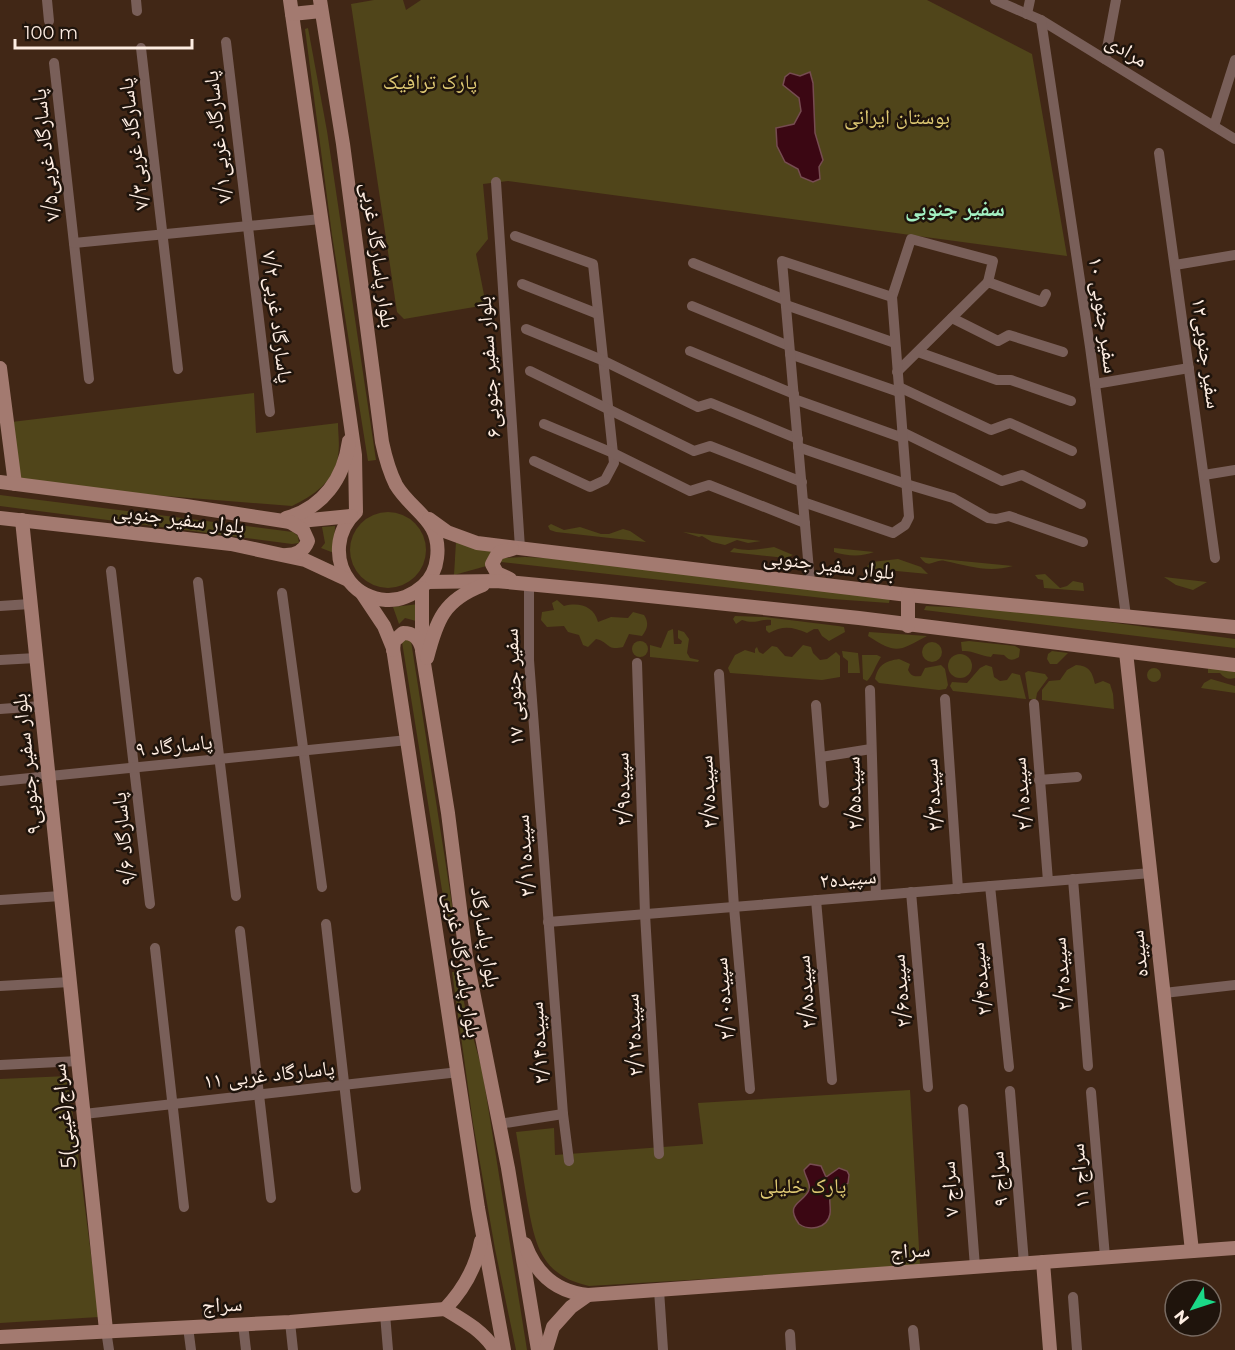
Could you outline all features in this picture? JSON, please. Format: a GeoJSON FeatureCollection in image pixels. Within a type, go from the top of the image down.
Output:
{"type":"FeatureCollection","features":[{"type":"Feature","properties":{"kind":"main road"},"geometry":{"type":"LineString","coordinates":[[321,3],[291,7],[355,455],[354,514],[344,528],[339,541],[342,568],[348,580]]}},
{"type":"Feature","properties":{"kind":"main road","name":"بلوار پاسارگاد غربی"},"geometry":{"type":"LineString","coordinates":[[321,3],[343,144],[381,441],[397,485],[420,512]]}},
{"type":"Feature","properties":{"kind":"main road"},"geometry":{"type":"LineString","coordinates":[[0,368],[15,484]]}},
{"type":"Feature","properties":{"kind":"main road"},"geometry":{"type":"LineString","coordinates":[[275,520],[288,518],[311,508],[329,492],[342,471],[351,421]]}},
{"type":"Feature","properties":{"kind":"main road","name":"بلوار سفیر جنوبی"},"geometry":{"type":"LineString","coordinates":[[0,482],[291,522],[354,514]]}},
{"type":"Feature","properties":{"kind":"main road"},"geometry":{"type":"LineString","coordinates":[[362,593],[377,599],[393,600],[408,596],[424,585],[437,561],[438,549],[437,538],[420,512]]}},
{"type":"Feature","properties":{"kind":"main road","name":"بلوار سفیر جنوبی"},"geometry":{"type":"LineString","coordinates":[[420,512],[447,532],[477,543],[908,595],[1235,627]]}},
{"type":"Feature","properties":{"kind":"main road","name":"بلوار سفیر جنوبی"},"geometry":{"type":"LineString","coordinates":[[0,518],[231,544],[286,555],[348,580]]}},
{"type":"Feature","properties":{"kind":"main road","name":"بلوار سفیر جنوبی۹"},"geometry":{"type":"LineString","coordinates":[[22,520],[61,897]]}},
{"type":"Feature","properties":{"kind":"main road"},"geometry":{"type":"LineString","coordinates":[[286,555],[298,553],[308,541],[303,530],[291,522]]}},
{"type":"Feature","properties":{"kind":"main road"},"geometry":{"type":"LineString","coordinates":[[520,549],[502,551],[494,558],[492,564],[502,577],[529,585]]}},
{"type":"Feature","properties":{"kind":"main road","name":"بلوار پاسارگاد غربی"},"geometry":{"type":"LineString","coordinates":[[348,580],[362,593],[384,626],[393,650],[482,1231],[504,1350]]}},
{"type":"Feature","properties":{"kind":"main road"},"geometry":{"type":"LineString","coordinates":[[424,585],[490,582],[529,585],[859,618],[908,626],[1235,665]]}},
{"type":"Feature","properties":{"kind":"main road"},"geometry":{"type":"LineString","coordinates":[[425,669],[432,635],[444,610],[467,591],[490,582]]}},
{"type":"Feature","properties":{"kind":"main road","name":"بلوار پاسارگاد"},"geometry":{"type":"LineString","coordinates":[[424,585],[422,651],[448,813],[466,956],[508,1168],[538,1350]]}},
{"type":"Feature","properties":{"kind":"main road"},"geometry":{"type":"LineString","coordinates":[[908,595],[908,626]]}},
{"type":"Feature","properties":{"kind":"main road"},"geometry":{"type":"LineString","coordinates":[[393,650],[397,637],[403,633],[410,633],[420,641],[422,651]]}},
{"type":"Feature","properties":{"kind":"main road","name":"سپیده"},"geometry":{"type":"LineString","coordinates":[[1126,652],[1192,1251]]}},
{"type":"Feature","properties":{"kind":"main road","name":"5سراج(غیبی)"},"geometry":{"type":"LineString","coordinates":[[61,897],[106,1330]]}},
{"type":"Feature","properties":{"kind":"main road"},"geometry":{"type":"LineString","coordinates":[[441,962],[466,956]]}},
{"type":"Feature","properties":{"kind":"main road","name":"سراج"},"geometry":{"type":"LineString","coordinates":[[515,1216],[529,1256],[545,1279],[571,1294],[588,1295],[1235,1248]]}},
{"type":"Feature","properties":{"kind":"main road"},"geometry":{"type":"LineString","coordinates":[[482,1231],[478,1257],[472,1271],[457,1297],[445,1309],[476,1329],[495,1350]]}},
{"type":"Feature","properties":{"kind":"main road"},"geometry":{"type":"LineString","coordinates":[[1043,1262],[1050,1350]]}},
{"type":"Feature","properties":{"kind":"main road"},"geometry":{"type":"LineString","coordinates":[[546,1350],[553,1327],[571,1307],[588,1295]]}},
{"type":"Feature","properties":{"kind":"main road","name":"سراج"},"geometry":{"type":"LineString","coordinates":[[0,1337],[290,1322],[445,1309]]}},
{"type":"Feature","properties":{"kind":"street"},"geometry":{"type":"LineString","coordinates":[[47,0],[49,21]]}},
{"type":"Feature","properties":{"kind":"street","name":"مرادی"},"geometry":{"type":"LineString","coordinates":[[995,0],[1041,20],[1235,139]]}},
{"type":"Feature","properties":{"kind":"street"},"geometry":{"type":"LineString","coordinates":[[1027,14],[1030,0]]}},
{"type":"Feature","properties":{"kind":"street"},"geometry":{"type":"LineString","coordinates":[[1105,59],[1116,0]]}},
{"type":"Feature","properties":{"kind":"street","name":"سفیر جنوبی ۱۰"},"geometry":{"type":"LineString","coordinates":[[1041,20],[1095,384],[1126,616]]}},
{"type":"Feature","properties":{"kind":"street","name":"پاسارگاد غربی۷/۱"},"geometry":{"type":"LineString","coordinates":[[226,42],[247,226]]}},
{"type":"Feature","properties":{"kind":"street","name":"پاسارگاد غربی۷/۳"},"geometry":{"type":"LineString","coordinates":[[141,48],[178,369]]}},
{"type":"Feature","properties":{"kind":"street"},"geometry":{"type":"LineString","coordinates":[[1214,126],[1235,60]]}},
{"type":"Feature","properties":{"kind":"street","name":"پاسارگاد غربی۷/۵"},"geometry":{"type":"LineString","coordinates":[[54,63],[90,379]]}},
{"type":"Feature","properties":{"kind":"street","name":"سفیر جنوبی۱۲"},"geometry":{"type":"LineString","coordinates":[[1159,153],[1215,558]]}},
{"type":"Feature","properties":{"kind":"street","name":"بلوار سفیر جنوبی۶"},"geometry":{"type":"LineString","coordinates":[[495,182],[520,549]]}},
{"type":"Feature","properties":{"kind":"street"},"geometry":{"type":"LineString","coordinates":[[74,243],[321,219]]}},
{"type":"Feature","properties":{"kind":"street","name":"پاسارگاد غربی۷/۲"},"geometry":{"type":"LineString","coordinates":[[247,226],[270,412]]}},
{"type":"Feature","properties":{"kind":"street"},"geometry":{"type":"LineString","coordinates":[[515,236],[593,264],[614,453],[614,463],[605,480],[590,487],[534,461]]}},
{"type":"Feature","properties":{"kind":"street"},"geometry":{"type":"LineString","coordinates":[[803,502],[893,533],[905,525],[909,517],[897,372],[892,297],[911,239],[993,261],[988,282],[897,372]]}},
{"type":"Feature","properties":{"kind":"street"},"geometry":{"type":"LineString","coordinates":[[1174,265],[1235,255]]}},
{"type":"Feature","properties":{"kind":"street"},"geometry":{"type":"LineString","coordinates":[[810,582],[782,261],[892,297]]}},
{"type":"Feature","properties":{"kind":"street"},"geometry":{"type":"LineString","coordinates":[[693,263],[786,302],[895,343]]}},
{"type":"Feature","properties":{"kind":"street"},"geometry":{"type":"LineString","coordinates":[[988,282],[1042,302],[1046,294]]}},
{"type":"Feature","properties":{"kind":"street"},"geometry":{"type":"LineString","coordinates":[[522,284],[598,314]]}},
{"type":"Feature","properties":{"kind":"street"},"geometry":{"type":"LineString","coordinates":[[692,306],[790,350],[899,389],[991,430],[1010,423],[1072,451]]}},
{"type":"Feature","properties":{"kind":"street"},"geometry":{"type":"LineString","coordinates":[[952,318],[998,341],[1009,335],[1063,352]]}},
{"type":"Feature","properties":{"kind":"street"},"geometry":{"type":"LineString","coordinates":[[526,329],[602,360],[698,407],[711,403],[798,443],[906,484],[953,498],[988,518],[1009,516],[1083,542]]}},
{"type":"Feature","properties":{"kind":"street"},"geometry":{"type":"LineString","coordinates":[[690,351],[794,396],[903,435],[1002,482],[1022,475],[1081,504]]}},
{"type":"Feature","properties":{"kind":"street"},"geometry":{"type":"LineString","coordinates":[[918,352],[997,380],[1011,380],[1071,401]]}},
{"type":"Feature","properties":{"kind":"street"},"geometry":{"type":"LineString","coordinates":[[1095,384],[1189,368]]}},
{"type":"Feature","properties":{"kind":"street"},"geometry":{"type":"LineString","coordinates":[[530,371],[694,451],[710,446],[801,482]]}},
{"type":"Feature","properties":{"kind":"street"},"geometry":{"type":"LineString","coordinates":[[544,424],[614,453],[690,491],[709,485],[805,523]]}},
{"type":"Feature","properties":{"kind":"street"},"geometry":{"type":"LineString","coordinates":[[1204,475],[1235,470]]}},
{"type":"Feature","properties":{"kind":"street","name":"پاسارگاد ۹/۶"},"geometry":{"type":"LineString","coordinates":[[111,571],[150,904]]}},
{"type":"Feature","properties":{"kind":"street"},"geometry":{"type":"LineString","coordinates":[[198,582],[236,896]]}},
{"type":"Feature","properties":{"kind":"street","name":"سفیر جنوبی ۱۷"},"geometry":{"type":"LineString","coordinates":[[529,585],[529,660],[538,787]]}},
{"type":"Feature","properties":{"kind":"street"},"geometry":{"type":"LineString","coordinates":[[282,593],[322,887]]}},
{"type":"Feature","properties":{"kind":"street"},"geometry":{"type":"LineString","coordinates":[[0,606],[30,604]]}},
{"type":"Feature","properties":{"kind":"street"},"geometry":{"type":"LineString","coordinates":[[0,660],[36,658]]}},
{"type":"Feature","properties":{"kind":"street","name":"سپیده۲/۹"},"geometry":{"type":"LineString","coordinates":[[638,663],[645,914]]}},
{"type":"Feature","properties":{"kind":"street","name":"سپیده۲/۷"},"geometry":{"type":"LineString","coordinates":[[719,674],[734,907]]}},
{"type":"Feature","properties":{"kind":"street","name":"سپیده۲/۵"},"geometry":{"type":"LineString","coordinates":[[870,690],[876,895]]}},
{"type":"Feature","properties":{"kind":"street","name":"سپیده۲/۳"},"geometry":{"type":"LineString","coordinates":[[945,699],[958,889]]}},
{"type":"Feature","properties":{"kind":"street","name":"سپیده۲/۱"},"geometry":{"type":"LineString","coordinates":[[1034,704],[1048,881]]}},
{"type":"Feature","properties":{"kind":"street"},"geometry":{"type":"LineString","coordinates":[[816,705],[824,803]]}},
{"type":"Feature","properties":{"kind":"street"},"geometry":{"type":"LineString","coordinates":[[0,710],[41,706]]}},
{"type":"Feature","properties":{"kind":"street","name":"پاسارگاد ۹"},"geometry":{"type":"LineString","coordinates":[[0,782],[408,740]]}},
{"type":"Feature","properties":{"kind":"street"},"geometry":{"type":"LineString","coordinates":[[821,757],[872,750]]}},
{"type":"Feature","properties":{"kind":"street"},"geometry":{"type":"LineString","coordinates":[[1039,780],[1077,777]]}},
{"type":"Feature","properties":{"kind":"street","name":"سپیده۲/۱۱"},"geometry":{"type":"LineString","coordinates":[[538,787],[548,922]]}},
{"type":"Feature","properties":{"kind":"street","name":"سپیده۲"},"geometry":{"type":"LineString","coordinates":[[548,922],[1150,873]]}},
{"type":"Feature","properties":{"kind":"street","name":"سپیده۲/۲"},"geometry":{"type":"LineString","coordinates":[[1073,879],[1088,1066]]}},
{"type":"Feature","properties":{"kind":"street","name":"سپیده۲/۴"},"geometry":{"type":"LineString","coordinates":[[990,886],[1009,1067]]}},
{"type":"Feature","properties":{"kind":"street","name":"سپیده۲/۶"},"geometry":{"type":"LineString","coordinates":[[910,892],[928,1087]]}},
{"type":"Feature","properties":{"kind":"street"},"geometry":{"type":"LineString","coordinates":[[0,900],[61,897]]}},
{"type":"Feature","properties":{"kind":"street","name":"سپیده۲/۸"},"geometry":{"type":"LineString","coordinates":[[816,900],[832,1080]]}},
{"type":"Feature","properties":{"kind":"street","name":"سپیده۲/۱۰"},"geometry":{"type":"LineString","coordinates":[[734,907],[750,1089]]}},
{"type":"Feature","properties":{"kind":"street","name":"سپیده۲/۱۲"},"geometry":{"type":"LineString","coordinates":[[645,914],[659,1154]]}},
{"type":"Feature","properties":{"kind":"street","name":"سپیده۲/۱۴"},"geometry":{"type":"LineString","coordinates":[[548,922],[563,1114],[569,1161]]}},
{"type":"Feature","properties":{"kind":"street"},"geometry":{"type":"LineString","coordinates":[[326,924],[356,1188]]}},
{"type":"Feature","properties":{"kind":"street"},"geometry":{"type":"LineString","coordinates":[[240,931],[271,1198]]}},
{"type":"Feature","properties":{"kind":"street"},"geometry":{"type":"LineString","coordinates":[[155,948],[184,1207]]}},
{"type":"Feature","properties":{"kind":"street"},"geometry":{"type":"LineString","coordinates":[[0,986],[70,982]]}},
{"type":"Feature","properties":{"kind":"street"},"geometry":{"type":"LineString","coordinates":[[1164,993],[1235,985]]}},
{"type":"Feature","properties":{"kind":"street"},"geometry":{"type":"LineString","coordinates":[[0,1065],[78,1061]]}},
{"type":"Feature","properties":{"kind":"street","name":"پاسارگاد غربی ۱۱"},"geometry":{"type":"LineString","coordinates":[[84,1114],[459,1072]]}},
{"type":"Feature","properties":{"kind":"street","name":"سراج ۹"},"geometry":{"type":"LineString","coordinates":[[1010,1091],[1024,1263]]}},
{"type":"Feature","properties":{"kind":"street","name":"سراج ۱۱"},"geometry":{"type":"LineString","coordinates":[[1091,1092],[1105,1257]]}},
{"type":"Feature","properties":{"kind":"street","name":"سراج ۷"},"geometry":{"type":"LineString","coordinates":[[963,1109],[975,1266]]}},
{"type":"Feature","properties":{"kind":"street"},"geometry":{"type":"LineString","coordinates":[[499,1124],[563,1114]]}},
{"type":"Feature","properties":{"kind":"street"},"geometry":{"type":"LineString","coordinates":[[658,1290],[663,1350]]}},
{"type":"Feature","properties":{"kind":"street"},"geometry":{"type":"LineString","coordinates":[[1073,1297],[1077,1350]]}},
{"type":"Feature","properties":{"kind":"street"},"geometry":{"type":"LineString","coordinates":[[385,1314],[388,1350]]}},
{"type":"Feature","properties":{"kind":"street"},"geometry":{"type":"LineString","coordinates":[[290,1322],[293,1350]]}},
{"type":"Feature","properties":{"kind":"street"},"geometry":{"type":"LineString","coordinates":[[243,1324],[246,1350]]}},
{"type":"Feature","properties":{"kind":"street"},"geometry":{"type":"LineString","coordinates":[[188,1327],[191,1350]]}},
{"type":"Feature","properties":{"kind":"street"},"geometry":{"type":"LineString","coordinates":[[106,1330],[109,1350]]}},
{"type":"Feature","properties":{"kind":"street"},"geometry":{"type":"LineString","coordinates":[[914,1330],[915,1350]]}},
{"type":"Feature","properties":{"kind":"street"},"geometry":{"type":"LineString","coordinates":[[790,1334],[791,1350]]}},
{"type":"Feature","properties":{"kind":"green space","name":"بوستان ایرانی"},"geometry":{"type":"Polygon","coordinates":[[[374,0],[403,0],[406,10],[421,0],[927,0],[1032,54],[1067,256],[508,181],[483,184],[488,239],[476,254],[486,305],[404,319],[397,312],[351,4],[374,0]]]}},
{"type":"Feature","properties":{"kind":"green space"},"geometry":{"type":"Polygon","coordinates":[[[308,28],[327,131],[376,460],[368,461],[332,235],[305,29],[308,28]]]}},
{"type":"Feature","properties":{"kind":"green space"},"geometry":{"type":"Polygon","coordinates":[[[254,393],[256,433],[338,423],[339,452],[332,473],[322,487],[292,506],[15,484],[3,423],[254,393]]]}},
{"type":"Feature","properties":{"kind":"green space"},"geometry":{"type":"Polygon","coordinates":[[[0,495],[293,532],[298,536],[299,543],[292,544],[0,506],[0,495]]]}},
{"type":"Feature","properties":{"kind":"green space"},"geometry":{"type":"Polygon","coordinates":[[[388,512],[402,515],[415,523],[423,536],[426,550],[423,564],[415,577],[402,585],[388,588],[374,585],[361,577],[353,564],[350,550],[353,536],[361,523],[374,515],[388,512]]]}},
{"type":"Feature","properties":{"kind":"green space"},"geometry":{"type":"Polygon","coordinates":[[[551,524],[564,530],[580,527],[601,534],[623,529],[646,542],[556,532],[550,530],[548,526],[551,524]]]}},
{"type":"Feature","properties":{"kind":"green space"},"geometry":{"type":"Polygon","coordinates":[[[335,526],[334,553],[321,548],[325,543],[322,527],[335,526]]]}},
{"type":"Feature","properties":{"kind":"green space"},"geometry":{"type":"Polygon","coordinates":[[[683,532],[761,541],[748,543],[737,540],[725,545],[683,532]]]}},
{"type":"Feature","properties":{"kind":"green space"},"geometry":{"type":"Polygon","coordinates":[[[456,542],[491,550],[490,565],[454,575],[456,542]]]}},
{"type":"Feature","properties":{"kind":"green space"},"geometry":{"type":"Polygon","coordinates":[[[774,547],[793,555],[786,558],[730,552],[734,548],[749,550],[774,547]]]}},
{"type":"Feature","properties":{"kind":"green space"},"geometry":{"type":"Polygon","coordinates":[[[834,548],[874,552],[849,555],[834,552],[834,548]]]}},
{"type":"Feature","properties":{"kind":"green space"},"geometry":{"type":"Polygon","coordinates":[[[920,557],[1013,566],[987,569],[941,561],[929,564],[920,557]]]}},
{"type":"Feature","properties":{"kind":"green space"},"geometry":{"type":"Polygon","coordinates":[[[503,558],[567,559],[890,598],[889,603],[832,599],[501,562],[503,558]]]}},
{"type":"Feature","properties":{"kind":"green space"},"geometry":{"type":"Polygon","coordinates":[[[898,559],[921,567],[928,574],[865,568],[872,562],[898,559]]]}},
{"type":"Feature","properties":{"kind":"green space"},"geometry":{"type":"Polygon","coordinates":[[[1045,574],[1060,588],[1073,581],[1083,583],[1084,591],[1044,588],[1043,580],[1038,579],[1035,575],[1045,574]]]}},
{"type":"Feature","properties":{"kind":"green space"},"geometry":{"type":"Polygon","coordinates":[[[1164,577],[1207,582],[1193,590],[1176,585],[1164,577]]]}},
{"type":"Feature","properties":{"kind":"green space"},"geometry":{"type":"Polygon","coordinates":[[[557,600],[564,606],[585,606],[593,612],[598,622],[611,617],[628,618],[633,612],[644,615],[647,628],[642,636],[629,634],[623,647],[614,648],[596,639],[588,647],[583,645],[579,635],[568,632],[564,626],[547,627],[541,620],[542,612],[554,610],[552,603],[557,600]]]}},
{"type":"Feature","properties":{"kind":"green space"},"geometry":{"type":"Polygon","coordinates":[[[419,604],[416,621],[405,618],[399,624],[393,607],[419,604]]]}},
{"type":"Feature","properties":{"kind":"green space"},"geometry":{"type":"Polygon","coordinates":[[[926,606],[1019,610],[1235,639],[1235,648],[924,610],[926,606]]]}},
{"type":"Feature","properties":{"kind":"green space"},"geometry":{"type":"Polygon","coordinates":[[[735,616],[765,617],[838,626],[844,627],[845,632],[829,641],[818,629],[807,633],[793,628],[783,628],[769,633],[766,626],[771,625],[771,620],[751,622],[742,620],[736,624],[733,619],[735,616]]]}},
{"type":"Feature","properties":{"kind":"green space"},"geometry":{"type":"Polygon","coordinates":[[[673,629],[674,644],[681,644],[682,641],[678,638],[678,630],[684,632],[689,639],[687,653],[690,658],[699,660],[698,662],[650,657],[650,645],[661,648],[668,631],[673,629]]]}},
{"type":"Feature","properties":{"kind":"green space"},"geometry":{"type":"Polygon","coordinates":[[[869,632],[927,636],[898,649],[878,642],[868,636],[869,632]]]}},
{"type":"Feature","properties":{"kind":"green space"},"geometry":{"type":"Polygon","coordinates":[[[403,638],[411,641],[456,930],[451,930],[442,890],[403,638]]]}},
{"type":"Feature","properties":{"kind":"green space"},"geometry":{"type":"Polygon","coordinates":[[[640,641],[646,643],[648,649],[646,655],[640,657],[634,655],[632,649],[634,643],[640,641]]]}},
{"type":"Feature","properties":{"kind":"green space"},"geometry":{"type":"Polygon","coordinates":[[[932,642],[939,645],[942,652],[939,659],[932,662],[925,659],[922,652],[925,645],[932,642]]]}},
{"type":"Feature","properties":{"kind":"green space"},"geometry":{"type":"Polygon","coordinates":[[[961,642],[1015,646],[1020,649],[1019,657],[1011,660],[1004,655],[993,654],[991,657],[962,651],[961,642]]]}},
{"type":"Feature","properties":{"kind":"green space"},"geometry":{"type":"Polygon","coordinates":[[[803,645],[811,647],[820,660],[827,659],[836,652],[840,656],[840,677],[822,680],[730,673],[728,668],[735,655],[745,650],[755,653],[757,647],[763,654],[772,646],[777,647],[785,656],[792,657],[803,645]]]}},
{"type":"Feature","properties":{"kind":"green space"},"geometry":{"type":"Polygon","coordinates":[[[842,651],[858,653],[860,673],[848,673],[848,661],[843,657],[842,651]]]}},
{"type":"Feature","properties":{"kind":"green space"},"geometry":{"type":"Polygon","coordinates":[[[1052,651],[1068,653],[1057,664],[1050,664],[1047,659],[1048,654],[1052,651]]]}},
{"type":"Feature","properties":{"kind":"green space"},"geometry":{"type":"Polygon","coordinates":[[[960,654],[969,657],[972,666],[969,675],[960,678],[951,675],[948,666],[951,657],[960,654]]]}},
{"type":"Feature","properties":{"kind":"green space"},"geometry":{"type":"Polygon","coordinates":[[[862,655],[881,657],[867,681],[863,679],[862,655]]]}},
{"type":"Feature","properties":{"kind":"green space"},"geometry":{"type":"Polygon","coordinates":[[[899,659],[910,664],[908,670],[915,676],[921,676],[925,668],[941,665],[945,669],[948,685],[946,689],[879,683],[875,679],[878,670],[883,665],[899,659]]]}},
{"type":"Feature","properties":{"kind":"green space"},"geometry":{"type":"Polygon","coordinates":[[[986,665],[992,667],[994,677],[1000,681],[1007,680],[1012,673],[1020,675],[1026,699],[953,691],[950,686],[952,682],[967,683],[980,668],[986,665]]]}},
{"type":"Feature","properties":{"kind":"green space"},"geometry":{"type":"Polygon","coordinates":[[[1076,665],[1089,670],[1095,684],[1103,681],[1110,684],[1114,709],[1042,700],[1042,690],[1049,681],[1060,680],[1067,670],[1076,665]]]}},
{"type":"Feature","properties":{"kind":"green space"},"geometry":{"type":"Polygon","coordinates":[[[1151,668],[1157,668],[1161,675],[1157,682],[1151,682],[1147,678],[1147,672],[1151,668]]]}},
{"type":"Feature","properties":{"kind":"green space"},"geometry":{"type":"Polygon","coordinates":[[[1208,668],[1235,671],[1235,678],[1227,678],[1220,673],[1208,673],[1208,668]]]}},
{"type":"Feature","properties":{"kind":"green space"},"geometry":{"type":"Polygon","coordinates":[[[1028,671],[1045,674],[1048,678],[1037,693],[1036,699],[1029,699],[1025,673],[1028,671]]]}},
{"type":"Feature","properties":{"kind":"green space"},"geometry":{"type":"Polygon","coordinates":[[[1211,679],[1235,686],[1235,693],[1201,688],[1211,679]]]}},
{"type":"Feature","properties":{"kind":"green space"},"geometry":{"type":"Polygon","coordinates":[[[452,972],[458,972],[466,1012],[482,1069],[527,1350],[516,1350],[495,1249],[473,1123],[452,972]]]}},
{"type":"Feature","properties":{"kind":"green space"},"geometry":{"type":"Polygon","coordinates":[[[68,1076],[99,1317],[0,1323],[0,1079],[68,1076]]]}},
{"type":"Feature","properties":{"kind":"green space","name":"پارک خلیلی"},"geometry":{"type":"Polygon","coordinates":[[[910,1090],[920,1266],[589,1286],[573,1281],[550,1266],[537,1244],[516,1132],[554,1128],[555,1155],[703,1144],[698,1103],[910,1090]]]}},
{"type":"Feature","properties":{"kind":"shaded area"},"geometry":{"type":"Polygon","coordinates":[[[810,72],[813,83],[815,133],[823,160],[819,167],[820,179],[813,182],[801,177],[798,169],[785,162],[777,146],[776,128],[794,124],[801,111],[799,98],[783,85],[785,77],[790,73],[800,76],[810,72]]]}},
{"type":"Feature","properties":{"kind":"shaded area"},"geometry":{"type":"Polygon","coordinates":[[[810,1164],[821,1166],[826,1177],[839,1168],[847,1171],[849,1175],[848,1183],[830,1195],[830,1212],[825,1223],[822,1226],[808,1228],[799,1224],[793,1212],[796,1204],[809,1190],[804,1170],[810,1164]]]}},
{"type":"Feature","properties":{"kind":"district","name":"سفیر جنوبی"},"geometry":{"type":"Point","coordinates":[955,208]}},
{"type":"Feature","properties":{"kind":"park label","name":"پارک ترافیک"},"geometry":{"type":"Point","coordinates":[430,81]}}]}
